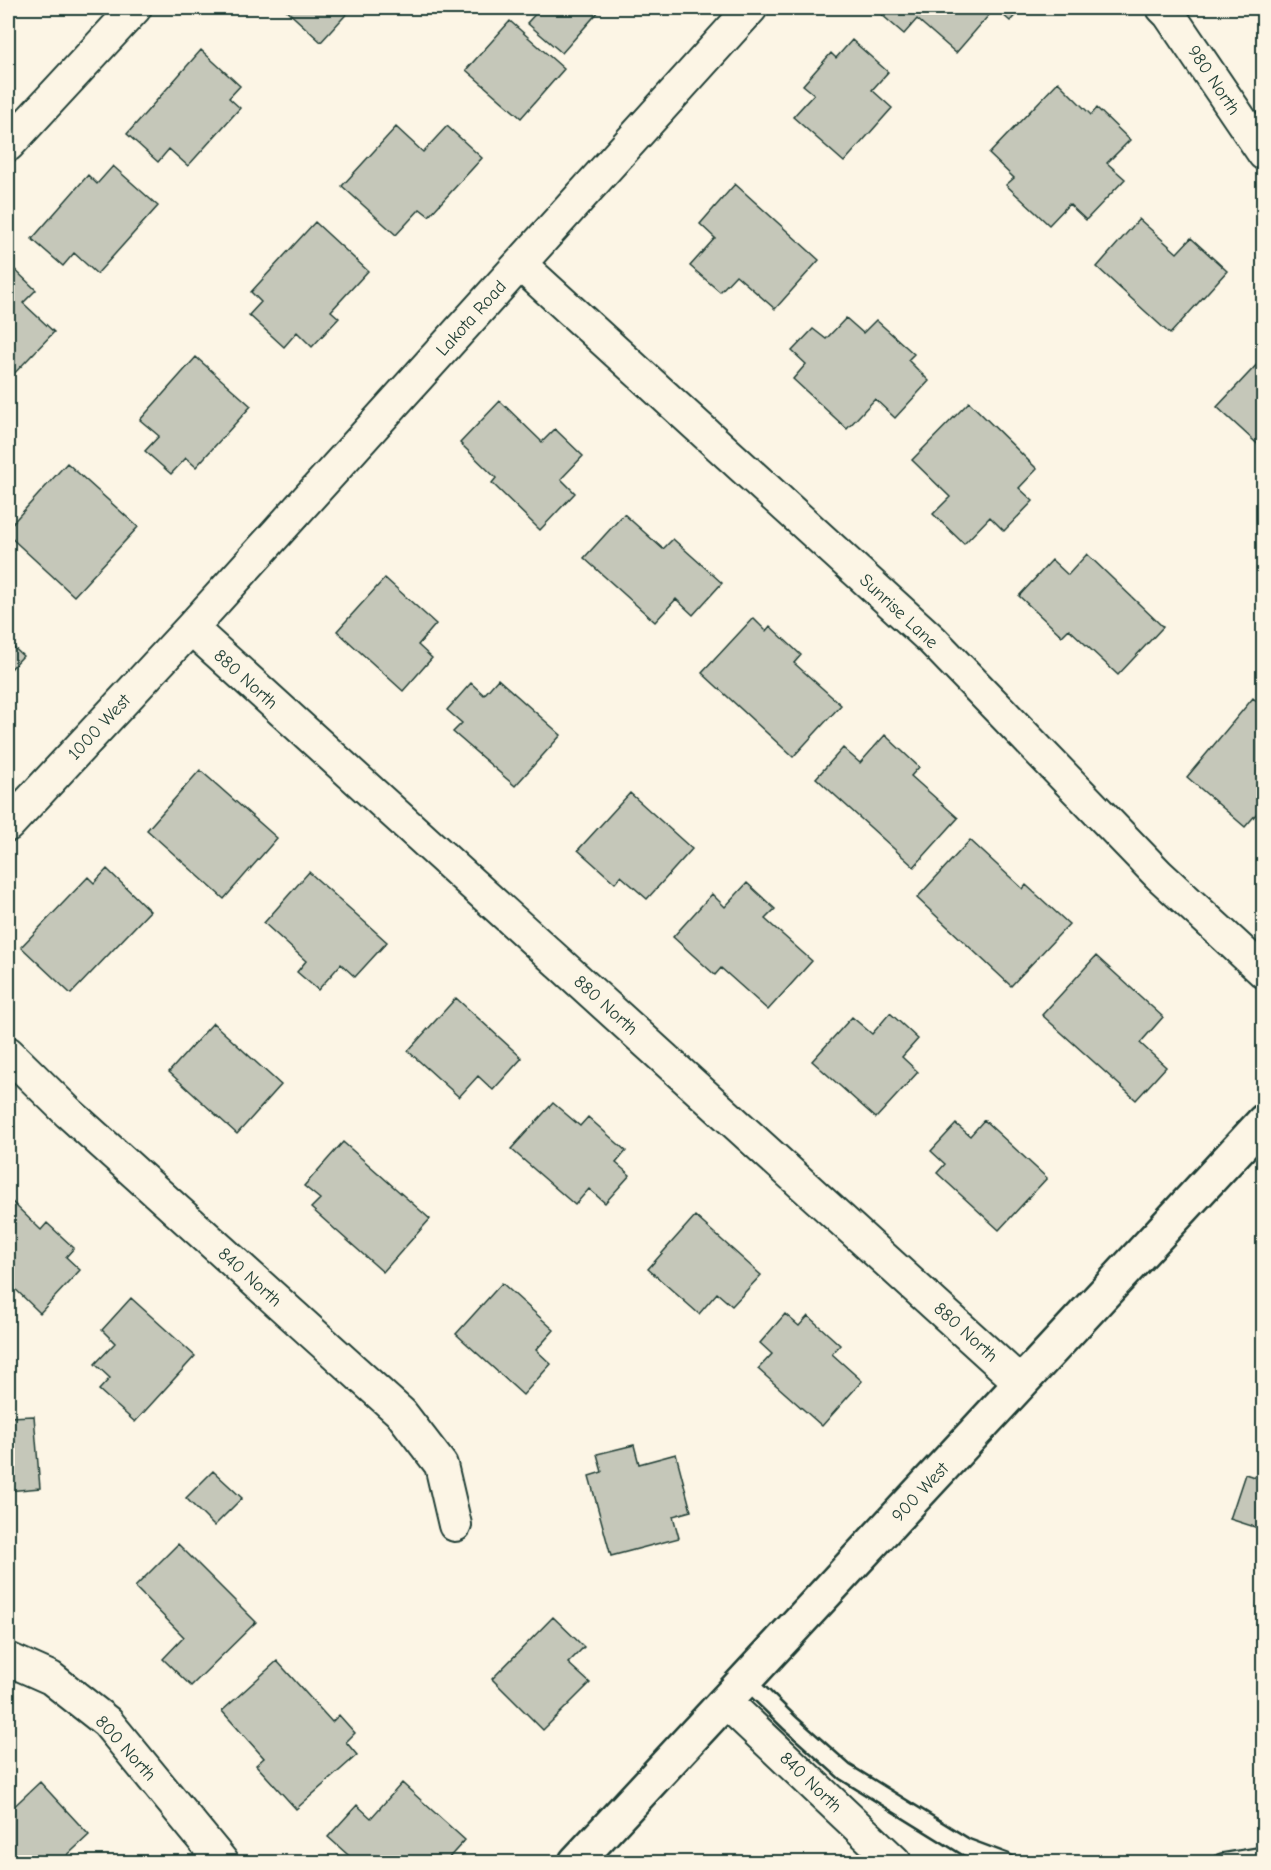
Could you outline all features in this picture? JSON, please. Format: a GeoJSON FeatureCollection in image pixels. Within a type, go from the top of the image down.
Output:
{"type":"FeatureCollection","features":[{"type":"Feature","properties":{"kind":"street"},"geometry":{"type":"LineString","coordinates":[[8,145],[135,8]]}},
{"type":"Feature","properties":{"kind":"street","name":"Lakota Road"},"geometry":{"type":"LineString","coordinates":[[191,628],[751,8]]}},
{"type":"Feature","properties":{"kind":"street","name":"980 North"},"geometry":{"type":"LineString","coordinates":[[1163,8],[1263,154]]}},
{"type":"Feature","properties":{"kind":"street","name":"Sunrise Lane"},"geometry":{"type":"LineString","coordinates":[[520,264],[932,640],[1159,875],[1263,972]]}},
{"type":"Feature","properties":{"kind":"street","name":"1000 West"},"geometry":{"type":"LineString","coordinates":[[8,825],[191,628]]}},
{"type":"Feature","properties":{"kind":"street","name":"880 North"},"geometry":{"type":"LineString","coordinates":[[191,628],[1021,1383]]}},
{"type":"Feature","properties":{"kind":"street","name":"840 North"},"geometry":{"type":"LineString","coordinates":[[8,1053],[69,1113],[401,1413],[441,1465],[455,1526]]}},
{"type":"Feature","properties":{"kind":"street","name":"900 West"},"geometry":{"type":"LineString","coordinates":[[576,1863],[1263,1121]]}},
{"type":"Feature","properties":{"kind":"street","name":"800 North"},"geometry":{"type":"LineString","coordinates":[[8,1659],[51,1678],[107,1722],[216,1860]]}},
{"type":"Feature","properties":{"kind":"street","name":"840 North"},"geometry":{"type":"LineString","coordinates":[[736,1690],[896,1863]]}},
{"type":"Feature","properties":{"kind":"lane"},"geometry":{"type":"LineString","coordinates":[[736,1690],[790,1724],[845,1772],[966,1847],[1006,1863]]}},
{"type":"Feature","properties":{"kind":"lane"},"geometry":{"type":"LineString","coordinates":[[1222,1863],[1263,1855]]}},
{"type":"Feature","properties":{"kind":"building"},"geometry":{"type":"Polygon","coordinates":[[[284,8],[352,8],[321,42],[284,8]]]}},
{"type":"Feature","properties":{"kind":"building"},"geometry":{"type":"Polygon","coordinates":[[[541,8],[595,8],[599,11],[562,53],[527,23],[541,8]]]}},
{"type":"Feature","properties":{"kind":"building"},"geometry":{"type":"Polygon","coordinates":[[[874,8],[995,8],[956,53],[917,19],[904,34],[874,8]]]}},
{"type":"Feature","properties":{"kind":"building"},"geometry":{"type":"Polygon","coordinates":[[[995,8],[1022,8],[1010,21],[995,8]]]}},
{"type":"Feature","properties":{"kind":"building"},"geometry":{"type":"Polygon","coordinates":[[[510,21],[564,69],[521,118],[466,70],[510,21]]]}},
{"type":"Feature","properties":{"kind":"building"},"geometry":{"type":"Polygon","coordinates":[[[852,40],[888,72],[872,90],[892,108],[844,162],[793,117],[814,94],[803,85],[831,53],[836,58],[852,40]]]}},
{"type":"Feature","properties":{"kind":"building"},"geometry":{"type":"Polygon","coordinates":[[[201,50],[240,86],[229,98],[240,108],[188,166],[169,149],[158,162],[127,134],[201,50]]]}},
{"type":"Feature","properties":{"kind":"building"},"geometry":{"type":"Polygon","coordinates":[[[1058,82],[1091,115],[1097,108],[1130,140],[1107,163],[1125,179],[1086,220],[1069,204],[1049,225],[1006,185],[1014,178],[989,154],[1058,82]]]}},
{"type":"Feature","properties":{"kind":"building"},"geometry":{"type":"Polygon","coordinates":[[[447,126],[482,158],[429,216],[420,209],[396,235],[342,186],[396,127],[423,152],[447,126]]]}},
{"type":"Feature","properties":{"kind":"building"},"geometry":{"type":"Polygon","coordinates":[[[113,166],[158,206],[97,274],[74,253],[63,266],[32,239],[88,175],[97,184],[113,166]]]}},
{"type":"Feature","properties":{"kind":"building"},"geometry":{"type":"Polygon","coordinates":[[[735,184],[819,260],[775,309],[736,275],[720,292],[690,266],[715,238],[700,224],[735,184]]]}},
{"type":"Feature","properties":{"kind":"building"},"geometry":{"type":"Polygon","coordinates":[[[1139,219],[1177,253],[1191,238],[1227,271],[1170,334],[1097,267],[1139,219]]]}},
{"type":"Feature","properties":{"kind":"building"},"geometry":{"type":"Polygon","coordinates":[[[315,222],[368,271],[331,311],[339,318],[312,347],[297,332],[284,347],[249,315],[261,302],[251,292],[315,222]]]}},
{"type":"Feature","properties":{"kind":"building"},"geometry":{"type":"Polygon","coordinates":[[[8,263],[36,290],[23,303],[54,332],[8,380],[8,263]]]}},
{"type":"Feature","properties":{"kind":"building"},"geometry":{"type":"Polygon","coordinates":[[[846,318],[863,333],[876,320],[914,354],[908,360],[929,381],[895,418],[875,399],[847,429],[793,379],[806,364],[792,351],[813,329],[826,339],[846,318]]]}},
{"type":"Feature","properties":{"kind":"building"},"geometry":{"type":"Polygon","coordinates":[[[196,357],[251,406],[196,467],[186,458],[171,474],[145,451],[159,436],[140,420],[196,357]]]}},
{"type":"Feature","properties":{"kind":"building"},"geometry":{"type":"Polygon","coordinates":[[[1264,357],[1264,450],[1217,407],[1264,357]]]}},
{"type":"Feature","properties":{"kind":"building"},"geometry":{"type":"Polygon","coordinates":[[[500,401],[542,442],[555,429],[583,456],[561,479],[575,493],[540,530],[492,483],[496,478],[460,443],[500,401]]]}},
{"type":"Feature","properties":{"kind":"building"},"geometry":{"type":"Polygon","coordinates":[[[969,402],[1037,469],[1019,488],[1033,501],[1004,531],[990,517],[964,544],[933,514],[950,497],[912,460],[969,402]]]}},
{"type":"Feature","properties":{"kind":"building"},"geometry":{"type":"Polygon","coordinates":[[[67,463],[138,527],[74,596],[8,535],[8,528],[67,463]]]}},
{"type":"Feature","properties":{"kind":"building"},"geometry":{"type":"Polygon","coordinates":[[[624,514],[663,549],[673,539],[722,583],[693,615],[676,599],[655,622],[584,558],[624,514]]]}},
{"type":"Feature","properties":{"kind":"building"},"geometry":{"type":"Polygon","coordinates":[[[1087,554],[1163,627],[1118,675],[1069,629],[1062,636],[1019,596],[1052,560],[1068,575],[1087,554]]]}},
{"type":"Feature","properties":{"kind":"building"},"geometry":{"type":"Polygon","coordinates":[[[385,578],[436,624],[418,645],[432,658],[403,691],[337,631],[385,578]]]}},
{"type":"Feature","properties":{"kind":"building"},"geometry":{"type":"Polygon","coordinates":[[[753,618],[766,631],[770,626],[801,655],[794,663],[841,705],[793,757],[702,673],[753,618]]]}},
{"type":"Feature","properties":{"kind":"building"},"geometry":{"type":"Polygon","coordinates":[[[8,642],[23,656],[8,672],[8,642]]]}},
{"type":"Feature","properties":{"kind":"building"},"geometry":{"type":"Polygon","coordinates":[[[498,679],[561,735],[515,786],[453,732],[462,723],[447,710],[471,683],[484,695],[498,679]]]}},
{"type":"Feature","properties":{"kind":"building"},"geometry":{"type":"Polygon","coordinates":[[[1253,698],[1264,707],[1264,805],[1245,827],[1187,777],[1253,698]]]}},
{"type":"Feature","properties":{"kind":"building"},"geometry":{"type":"Polygon","coordinates":[[[885,735],[919,767],[911,776],[958,818],[914,867],[816,778],[843,748],[860,763],[885,735]]]}},
{"type":"Feature","properties":{"kind":"building"},"geometry":{"type":"Polygon","coordinates":[[[200,770],[277,838],[224,899],[147,830],[200,770]]]}},
{"type":"Feature","properties":{"kind":"building"},"geometry":{"type":"Polygon","coordinates":[[[630,793],[692,849],[647,899],[621,876],[615,883],[578,850],[630,793]]]}},
{"type":"Feature","properties":{"kind":"building"},"geometry":{"type":"Polygon","coordinates":[[[970,840],[1023,889],[1026,885],[1069,924],[1011,986],[917,898],[970,840]]]}},
{"type":"Feature","properties":{"kind":"building"},"geometry":{"type":"Polygon","coordinates":[[[107,869],[150,911],[71,994],[21,947],[88,877],[94,883],[107,869]]]}},
{"type":"Feature","properties":{"kind":"building"},"geometry":{"type":"Polygon","coordinates":[[[309,872],[387,942],[355,977],[341,964],[318,990],[297,972],[306,961],[264,923],[309,872]]]}},
{"type":"Feature","properties":{"kind":"building"},"geometry":{"type":"Polygon","coordinates":[[[747,883],[775,909],[765,919],[812,961],[768,1010],[721,968],[715,975],[673,937],[712,894],[725,907],[747,883]]]}},
{"type":"Feature","properties":{"kind":"building"},"geometry":{"type":"Polygon","coordinates":[[[1096,956],[1163,1017],[1140,1043],[1166,1067],[1136,1100],[1042,1015],[1096,956]]]}},
{"type":"Feature","properties":{"kind":"building"},"geometry":{"type":"Polygon","coordinates":[[[456,998],[522,1058],[493,1090],[478,1076],[459,1097],[408,1051],[456,998]]]}},
{"type":"Feature","properties":{"kind":"building"},"geometry":{"type":"Polygon","coordinates":[[[890,1013],[918,1039],[902,1057],[918,1072],[876,1118],[812,1061],[852,1017],[872,1034],[890,1013]]]}},
{"type":"Feature","properties":{"kind":"building"},"geometry":{"type":"Polygon","coordinates":[[[213,1023],[281,1085],[237,1134],[169,1072],[213,1023]]]}},
{"type":"Feature","properties":{"kind":"building"},"geometry":{"type":"Polygon","coordinates":[[[553,1103],[580,1126],[588,1117],[626,1151],[616,1163],[630,1175],[605,1203],[589,1189],[575,1205],[511,1149],[553,1103]]]}},
{"type":"Feature","properties":{"kind":"building"},"geometry":{"type":"Polygon","coordinates":[[[984,1120],[1047,1178],[999,1230],[937,1173],[945,1164],[931,1151],[956,1124],[970,1136],[984,1120]]]}},
{"type":"Feature","properties":{"kind":"building"},"geometry":{"type":"Polygon","coordinates":[[[343,1142],[430,1219],[383,1272],[311,1208],[320,1199],[304,1186],[343,1142]]]}},
{"type":"Feature","properties":{"kind":"building"},"geometry":{"type":"Polygon","coordinates":[[[8,1198],[41,1230],[47,1223],[74,1248],[66,1257],[80,1270],[40,1313],[8,1282],[8,1198]]]}},
{"type":"Feature","properties":{"kind":"building"},"geometry":{"type":"Polygon","coordinates":[[[695,1216],[761,1275],[732,1306],[717,1293],[699,1314],[648,1269],[695,1216]]]}},
{"type":"Feature","properties":{"kind":"building"},"geometry":{"type":"Polygon","coordinates":[[[502,1283],[554,1330],[536,1350],[551,1364],[523,1395],[456,1334],[502,1283]]]}},
{"type":"Feature","properties":{"kind":"building"},"geometry":{"type":"Polygon","coordinates":[[[131,1298],[195,1356],[135,1422],[99,1390],[110,1378],[95,1364],[115,1343],[102,1330],[131,1298]]]}},
{"type":"Feature","properties":{"kind":"building"},"geometry":{"type":"Polygon","coordinates":[[[785,1314],[799,1326],[808,1316],[840,1345],[832,1354],[862,1381],[822,1426],[758,1369],[772,1354],[760,1343],[785,1314]]]}},
{"type":"Feature","properties":{"kind":"building"},"geometry":{"type":"Polygon","coordinates":[[[34,1416],[40,1488],[8,1491],[8,1417],[34,1416]]]}},
{"type":"Feature","properties":{"kind":"building"},"geometry":{"type":"Polygon","coordinates":[[[634,1445],[639,1464],[676,1454],[691,1511],[673,1516],[679,1538],[611,1556],[589,1476],[602,1472],[597,1454],[634,1445]]]}},
{"type":"Feature","properties":{"kind":"building"},"geometry":{"type":"Polygon","coordinates":[[[213,1471],[242,1498],[214,1526],[186,1498],[213,1471]]]}},
{"type":"Feature","properties":{"kind":"building"},"geometry":{"type":"Polygon","coordinates":[[[1245,1474],[1264,1480],[1264,1530],[1230,1519],[1245,1474]]]}},
{"type":"Feature","properties":{"kind":"building"},"geometry":{"type":"Polygon","coordinates":[[[178,1544],[256,1622],[191,1686],[163,1659],[184,1637],[135,1587],[178,1544]]]}},
{"type":"Feature","properties":{"kind":"building"},"geometry":{"type":"Polygon","coordinates":[[[553,1617],[584,1647],[568,1663],[590,1683],[543,1730],[492,1679],[553,1617]]]}},
{"type":"Feature","properties":{"kind":"building"},"geometry":{"type":"Polygon","coordinates":[[[277,1661],[332,1722],[339,1715],[355,1733],[346,1742],[357,1755],[296,1809],[256,1765],[264,1758],[222,1711],[277,1661]]]}},
{"type":"Feature","properties":{"kind":"building"},"geometry":{"type":"Polygon","coordinates":[[[40,1782],[89,1835],[60,1862],[8,1862],[8,1812],[40,1782]]]}},
{"type":"Feature","properties":{"kind":"building"},"geometry":{"type":"Polygon","coordinates":[[[402,1783],[465,1840],[445,1862],[356,1862],[328,1837],[357,1805],[371,1818],[402,1783]]]}}]}
